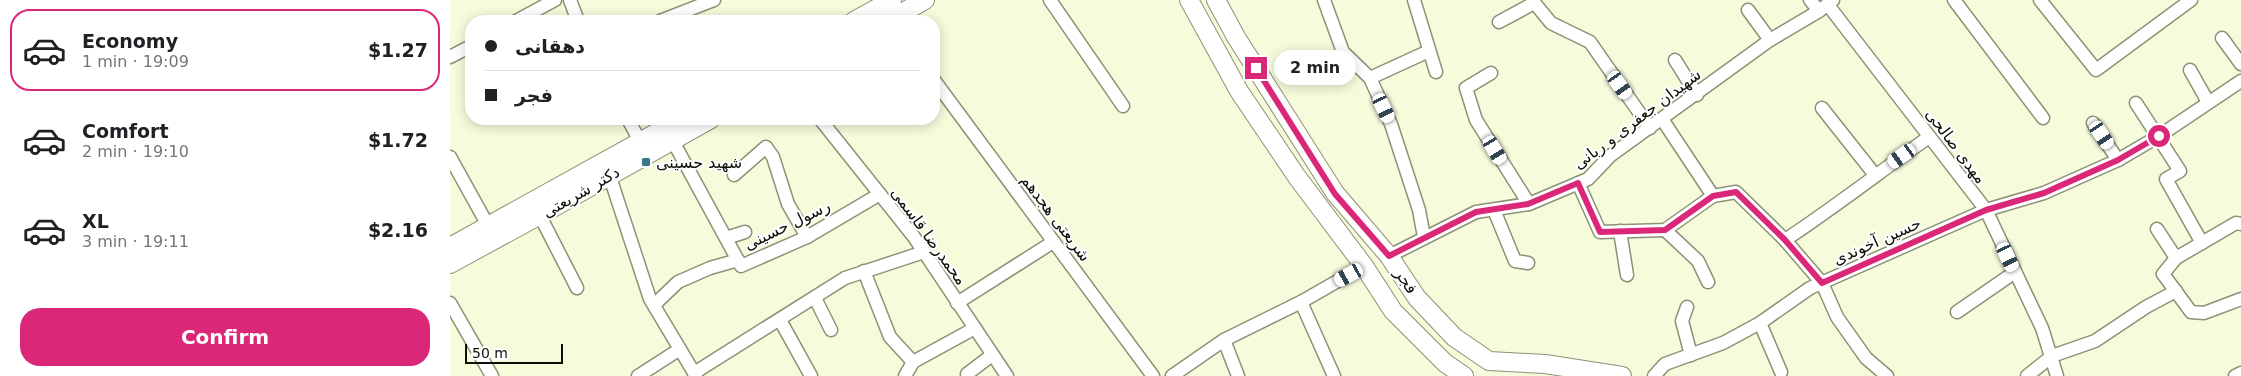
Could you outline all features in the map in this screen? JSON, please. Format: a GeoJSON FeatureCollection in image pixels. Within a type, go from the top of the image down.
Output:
{"type":"FeatureCollection","features":[{"type":"Feature","properties":{"kind":"main road"},"geometry":{"type":"LineString","coordinates":[[873,15],[925,0]]}},
{"type":"Feature","properties":{"kind":"main road"},"geometry":{"type":"LineString","coordinates":[[1189,0],[1239,91],[1297,177],[1364,266],[1393,311],[1457,374]]}},
{"type":"Feature","properties":{"kind":"main road","name":"فجر"},"geometry":{"type":"LineString","coordinates":[[1216,0],[1236,37],[1335,194],[1389,256],[1417,298],[1454,337],[1489,361],[1545,364],[1622,376]]}},
{"type":"Feature","properties":{"kind":"main road","name":"دکتر شریعتی"},"geometry":{"type":"LineString","coordinates":[[669,133],[676,125]]}},
{"type":"Feature","properties":{"kind":"main road","name":"دکتر شریعتی"},"geometry":{"type":"LineString","coordinates":[[450,264],[492,233],[669,133],[692,125]]}},
{"type":"Feature","properties":{"kind":"main road","name":"دکتر شریعتی"},"geometry":{"type":"LineString","coordinates":[[450,247],[492,233]]}},
{"type":"Feature","properties":{"kind":"main road"},"geometry":{"type":"LineString","coordinates":[[1364,266],[1389,256]]}},
{"type":"Feature","properties":{"kind":"street"},"geometry":{"type":"LineString","coordinates":[[527,15],[555,0]]}},
{"type":"Feature","properties":{"kind":"street"},"geometry":{"type":"LineString","coordinates":[[570,0],[576,15]]}},
{"type":"Feature","properties":{"kind":"street"},"geometry":{"type":"LineString","coordinates":[[675,15],[714,0]]}},
{"type":"Feature","properties":{"kind":"street"},"geometry":{"type":"LineString","coordinates":[[1050,0],[1123,106]]}},
{"type":"Feature","properties":{"kind":"street"},"geometry":{"type":"LineString","coordinates":[[1324,0],[1343,52],[1370,78],[1391,124],[1418,210],[1424,237]]}},
{"type":"Feature","properties":{"kind":"street"},"geometry":{"type":"LineString","coordinates":[[1414,0],[1436,72]]}},
{"type":"Feature","properties":{"kind":"street","name":"مهدی صالحی"},"geometry":{"type":"LineString","coordinates":[[1810,0],[1827,5],[1986,210],[2042,328],[2058,376]]}},
{"type":"Feature","properties":{"kind":"street"},"geometry":{"type":"LineString","coordinates":[[1954,0],[2043,118]]}},
{"type":"Feature","properties":{"kind":"street"},"geometry":{"type":"LineString","coordinates":[[2040,0],[2096,70],[2176,4],[2191,0]]}},
{"type":"Feature","properties":{"kind":"street"},"geometry":{"type":"LineString","coordinates":[[1499,22],[1533,1],[1551,23],[1590,42],[1650,128]]}},
{"type":"Feature","properties":{"kind":"street","name":"شهیدان جعفری و ربانی"},"geometry":{"type":"LineString","coordinates":[[1389,256],[1476,212],[1528,204],[1588,179],[1610,156],[1697,95],[1770,40],[1827,5]]}},
{"type":"Feature","properties":{"kind":"street"},"geometry":{"type":"LineString","coordinates":[[1748,10],[1770,40]]}},
{"type":"Feature","properties":{"kind":"street"},"geometry":{"type":"LineString","coordinates":[[2222,38],[2241,64]]}},
{"type":"Feature","properties":{"kind":"street"},"geometry":{"type":"LineString","coordinates":[[450,57],[465,49]]}},
{"type":"Feature","properties":{"kind":"street"},"geometry":{"type":"LineString","coordinates":[[1370,78],[1429,51]]}},
{"type":"Feature","properties":{"kind":"street"},"geometry":{"type":"LineString","coordinates":[[1675,60],[1697,95]]}},
{"type":"Feature","properties":{"kind":"street"},"geometry":{"type":"LineString","coordinates":[[2190,70],[2208,102]]}},
{"type":"Feature","properties":{"kind":"street"},"geometry":{"type":"LineString","coordinates":[[1491,73],[1466,88],[1476,120],[1528,204]]}},
{"type":"Feature","properties":{"kind":"street","name":"حسین آخوندی"},"geometry":{"type":"LineString","coordinates":[[1654,376],[1665,364],[1722,343],[1760,324],[1810,288],[1986,210],[2044,193],[2118,160],[2159,136],[2241,81]]}},
{"type":"Feature","properties":{"kind":"street","name":"شریعتی هجدهم"},"geometry":{"type":"LineString","coordinates":[[940,88],[1153,376]]}},
{"type":"Feature","properties":{"kind":"street"},"geometry":{"type":"LineString","coordinates":[[2136,103],[2180,170],[2166,179],[2202,243]]}},
{"type":"Feature","properties":{"kind":"street"},"geometry":{"type":"LineString","coordinates":[[1822,108],[1875,175]]}},
{"type":"Feature","properties":{"kind":"street"},"geometry":{"type":"LineString","coordinates":[[1662,119],[1713,196]]}},
{"type":"Feature","properties":{"kind":"street"},"geometry":{"type":"LineString","coordinates":[[2093,122],[2118,160]]}},
{"type":"Feature","properties":{"kind":"street"},"geometry":{"type":"LineString","coordinates":[[631,125],[644,148]]}},
{"type":"Feature","properties":{"kind":"street","name":"محمدرضا قاسمی"},"geometry":{"type":"LineString","coordinates":[[825,125],[924,252],[1007,376]]}},
{"type":"Feature","properties":{"kind":"street","name":"رسول حسینی"},"geometry":{"type":"LineString","coordinates":[[669,133],[741,266],[808,237],[880,194]]}},
{"type":"Feature","properties":{"kind":"street"},"geometry":{"type":"LineString","coordinates":[[1785,240],[1835,207],[1875,175],[1929,137]]}},
{"type":"Feature","properties":{"kind":"street"},"geometry":{"type":"LineString","coordinates":[[734,174],[766,147],[773,157],[788,204],[808,237]]}},
{"type":"Feature","properties":{"kind":"street"},"geometry":{"type":"LineString","coordinates":[[450,157],[492,233]]}},
{"type":"Feature","properties":{"kind":"street"},"geometry":{"type":"LineString","coordinates":[[607,168],[654,305],[695,375],[845,278],[924,252]]}},
{"type":"Feature","properties":{"kind":"street"},"geometry":{"type":"LineString","coordinates":[[1578,183],[1600,232],[1665,230],[1713,196],[1736,192],[1785,240],[1822,283],[1837,317],[1866,358],[1887,376]]}},
{"type":"Feature","properties":{"kind":"street"},"geometry":{"type":"LineString","coordinates":[[536,208],[577,288]]}},
{"type":"Feature","properties":{"kind":"street"},"geometry":{"type":"LineString","coordinates":[[1494,210],[1515,261],[1528,263]]}},
{"type":"Feature","properties":{"kind":"street"},"geometry":{"type":"LineString","coordinates":[[2241,224],[2236,223],[2176,258],[2163,274],[2191,312],[2204,313],[2241,299]]}},
{"type":"Feature","properties":{"kind":"street"},"geometry":{"type":"LineString","coordinates":[[2157,229],[2176,258]]}},
{"type":"Feature","properties":{"kind":"street"},"geometry":{"type":"LineString","coordinates":[[1665,230],[1698,261],[1708,282]]}},
{"type":"Feature","properties":{"kind":"street"},"geometry":{"type":"LineString","coordinates":[[1620,231],[1628,275]]}},
{"type":"Feature","properties":{"kind":"street"},"geometry":{"type":"LineString","coordinates":[[726,238],[745,232]]}},
{"type":"Feature","properties":{"kind":"street"},"geometry":{"type":"LineString","coordinates":[[957,303],[1053,242]]}},
{"type":"Feature","properties":{"kind":"street"},"geometry":{"type":"LineString","coordinates":[[654,305],[678,282],[710,268],[738,260]]}},
{"type":"Feature","properties":{"kind":"street"},"geometry":{"type":"LineString","coordinates":[[1172,376],[1224,340],[1301,302],[1364,266]]}},
{"type":"Feature","properties":{"kind":"street"},"geometry":{"type":"LineString","coordinates":[[864,271],[890,337],[912,362]]}},
{"type":"Feature","properties":{"kind":"street"},"geometry":{"type":"LineString","coordinates":[[1957,312],[2015,272]]}},
{"type":"Feature","properties":{"kind":"street"},"geometry":{"type":"LineString","coordinates":[[2027,376],[2052,356],[2095,341],[2146,307],[2176,291]]}},
{"type":"Feature","properties":{"kind":"street"},"geometry":{"type":"LineString","coordinates":[[815,298],[831,330]]}},
{"type":"Feature","properties":{"kind":"street"},"geometry":{"type":"LineString","coordinates":[[1301,302],[1334,376]]}},
{"type":"Feature","properties":{"kind":"street"},"geometry":{"type":"LineString","coordinates":[[450,303],[492,376]]}},
{"type":"Feature","properties":{"kind":"street"},"geometry":{"type":"LineString","coordinates":[[1687,307],[1682,321],[1691,355]]}},
{"type":"Feature","properties":{"kind":"street"},"geometry":{"type":"LineString","coordinates":[[780,320],[811,376]]}},
{"type":"Feature","properties":{"kind":"street"},"geometry":{"type":"LineString","coordinates":[[1760,324],[1781,372]]}},
{"type":"Feature","properties":{"kind":"street"},"geometry":{"type":"LineString","coordinates":[[905,376],[912,362],[975,328]]}},
{"type":"Feature","properties":{"kind":"street"},"geometry":{"type":"LineString","coordinates":[[1224,340],[1238,376]]}},
{"type":"Feature","properties":{"kind":"street"},"geometry":{"type":"LineString","coordinates":[[638,376],[680,349]]}},
{"type":"Feature","properties":{"kind":"street"},"geometry":{"type":"LineString","coordinates":[[967,374],[992,355]]}},
{"type":"Feature","properties":{"kind":"street"},"geometry":{"type":"LineString","coordinates":[[2235,376],[2241,373]]}},
{"type":"Feature","properties":{"kind":"place","name":"شهید حسینی"},"geometry":{"type":"Point","coordinates":[646,162]}},
{"type":"Feature","properties":{"kind":"route"},"geometry":{"type":"LineString","coordinates":[[1256,68],[1335,194],[1389,256],[1476,212],[1528,204],[1578,183],[1600,232],[1665,230],[1718,193],[1736,192],[1785,240],[1822,283],[1986,210],[2044,193],[2118,160],[2159,136]]}}]}
